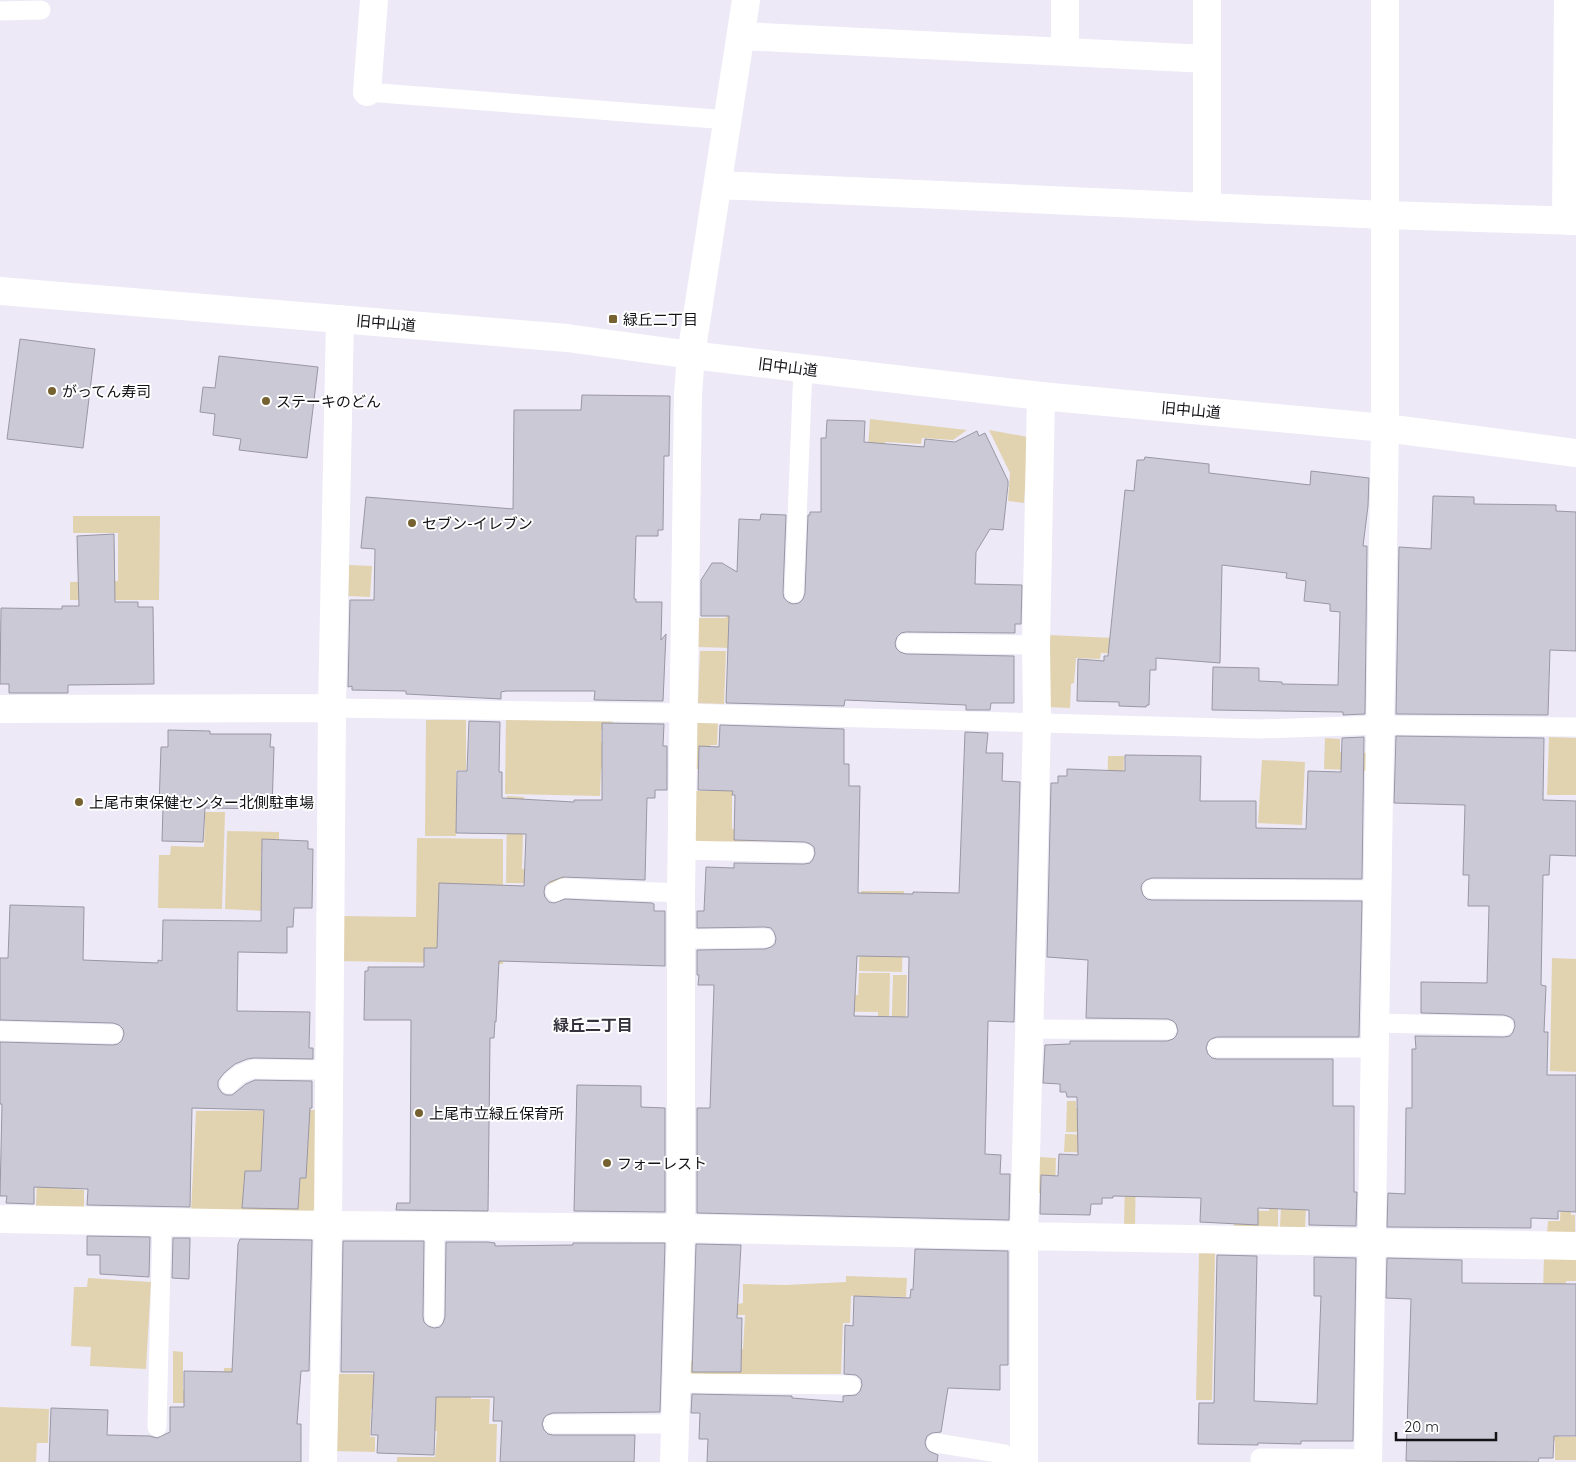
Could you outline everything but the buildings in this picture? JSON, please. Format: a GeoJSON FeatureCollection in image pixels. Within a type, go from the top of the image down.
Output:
{"type":"FeatureCollection","features":[{"type":"Feature","properties":{"kind":"street"},"geometry":{"type":"LineString","coordinates":[[367,92],[374,0]]}},
{"type":"Feature","properties":{"kind":"street"},"geometry":{"type":"LineString","coordinates":[[674,1462],[681,1228],[681,893],[688,394],[692,356],[746,0]]}},
{"type":"Feature","properties":{"kind":"street"},"geometry":{"type":"LineString","coordinates":[[1065,0],[1065,51]]}},
{"type":"Feature","properties":{"kind":"street"},"geometry":{"type":"LineString","coordinates":[[1207,0],[1207,206]]}},
{"type":"Feature","properties":{"kind":"street"},"geometry":{"type":"LineString","coordinates":[[1368,1461],[1384,428],[1385,0]]}},
{"type":"Feature","properties":{"kind":"street"},"geometry":{"type":"LineString","coordinates":[[718,185],[1385,215],[1571,221],[1568,0]]}},
{"type":"Feature","properties":{"kind":"street"},"geometry":{"type":"LineString","coordinates":[[741,36],[1207,59]]}},
{"type":"Feature","properties":{"kind":"street","name":"旧中山道"},"geometry":{"type":"LineString","coordinates":[[0,291],[567,338],[692,356],[1040,396],[1384,428],[1576,453]]}},
{"type":"Feature","properties":{"kind":"street"},"geometry":{"type":"LineString","coordinates":[[323,1462],[328,1225],[332,708],[340,319]]}},
{"type":"Feature","properties":{"kind":"street"},"geometry":{"type":"LineString","coordinates":[[1024,1462],[1024,1236],[1036,722],[1040,396]]}},
{"type":"Feature","properties":{"kind":"street"},"geometry":{"type":"LineString","coordinates":[[0,709],[332,708]]}},
{"type":"Feature","properties":{"kind":"street"},"geometry":{"type":"LineString","coordinates":[[0,1219],[328,1225],[681,1228],[1576,1246]]}},
{"type":"Feature","properties":{"kind":"lane"},"geometry":{"type":"LineString","coordinates":[[0,11],[41,10]]}},
{"type":"Feature","properties":{"kind":"lane"},"geometry":{"type":"LineString","coordinates":[[367,92],[728,120]]}},
{"type":"Feature","properties":{"kind":"lane"},"geometry":{"type":"LineString","coordinates":[[794,593],[803,368]]}},
{"type":"Feature","properties":{"kind":"lane"},"geometry":{"type":"LineString","coordinates":[[906,643],[1036,645]]}},
{"type":"Feature","properties":{"kind":"lane"},"geometry":{"type":"LineString","coordinates":[[332,708],[684,713],[1260,729],[1380,725],[1576,727]]}},
{"type":"Feature","properties":{"kind":"lane"},"geometry":{"type":"LineString","coordinates":[[682,850],[804,854]]}},
{"type":"Feature","properties":{"kind":"lane"},"geometry":{"type":"LineString","coordinates":[[555,892],[563,888],[681,893]]}},
{"type":"Feature","properties":{"kind":"lane"},"geometry":{"type":"LineString","coordinates":[[1152,889],[1377,890]]}},
{"type":"Feature","properties":{"kind":"lane"},"geometry":{"type":"LineString","coordinates":[[681,939],[765,938]]}},
{"type":"Feature","properties":{"kind":"lane"},"geometry":{"type":"LineString","coordinates":[[1217,1048],[1504,1026]]}},
{"type":"Feature","properties":{"kind":"lane"},"geometry":{"type":"LineString","coordinates":[[1029,1029],[1167,1030]]}},
{"type":"Feature","properties":{"kind":"lane"},"geometry":{"type":"LineString","coordinates":[[0,1031],[113,1034]]}},
{"type":"Feature","properties":{"kind":"lane"},"geometry":{"type":"LineString","coordinates":[[229,1084],[246,1071],[254,1069],[329,1070]]}},
{"type":"Feature","properties":{"kind":"lane"},"geometry":{"type":"LineString","coordinates":[[157,1427],[162,1222]]}},
{"type":"Feature","properties":{"kind":"lane"},"geometry":{"type":"LineString","coordinates":[[434,1318],[435,1226]]}},
{"type":"Feature","properties":{"kind":"lane"},"geometry":{"type":"LineString","coordinates":[[677,1383],[851,1385]]}},
{"type":"Feature","properties":{"kind":"lane"},"geometry":{"type":"LineString","coordinates":[[553,1424],[675,1424]]}},
{"type":"Feature","properties":{"kind":"lane"},"geometry":{"type":"LineString","coordinates":[[936,1443],[1004,1454],[1017,1462]]}},
{"type":"Feature","properties":{"kind":"lane"},"geometry":{"type":"LineString","coordinates":[[1260,1458],[1368,1461]]}},
{"type":"Feature","properties":{"kind":"shaded area"},"geometry":{"type":"Polygon","coordinates":[[[870,419],[967,430],[953,440],[922,438],[921,444],[885,442],[885,446],[867,462],[870,419]]]}},
{"type":"Feature","properties":{"kind":"shaded area"},"geometry":{"type":"Polygon","coordinates":[[[989,430],[1028,437],[1024,503],[1008,501],[1010,473],[989,430]]]}},
{"type":"Feature","properties":{"kind":"shaded area"},"geometry":{"type":"Polygon","coordinates":[[[73,516],[160,516],[159,600],[70,600],[70,582],[118,581],[118,533],[73,533],[73,516]]]}},
{"type":"Feature","properties":{"kind":"shaded area"},"geometry":{"type":"Polygon","coordinates":[[[349,565],[372,566],[370,597],[348,596],[349,565]]]}},
{"type":"Feature","properties":{"kind":"shaded area"},"geometry":{"type":"Polygon","coordinates":[[[727,602],[736,602],[731,648],[698,647],[699,618],[726,618],[727,602]]]}},
{"type":"Feature","properties":{"kind":"shaded area"},"geometry":{"type":"Polygon","coordinates":[[[1049,635],[1157,640],[1157,656],[1101,653],[1100,659],[1076,658],[1074,683],[1071,684],[1070,708],[1045,707],[1049,635]]]}},
{"type":"Feature","properties":{"kind":"shaded area"},"geometry":{"type":"Polygon","coordinates":[[[700,651],[726,651],[724,704],[698,703],[700,651]]]}},
{"type":"Feature","properties":{"kind":"shaded area"},"geometry":{"type":"Polygon","coordinates":[[[506,717],[613,719],[612,729],[601,730],[601,742],[606,742],[605,768],[601,769],[600,796],[505,794],[506,717]]]}},
{"type":"Feature","properties":{"kind":"shaded area"},"geometry":{"type":"Polygon","coordinates":[[[426,720],[466,720],[466,770],[456,770],[456,836],[425,836],[426,720]]]}},
{"type":"Feature","properties":{"kind":"shaded area"},"geometry":{"type":"Polygon","coordinates":[[[697,721],[718,722],[717,745],[710,745],[709,770],[695,769],[697,721]]]}},
{"type":"Feature","properties":{"kind":"shaded area"},"geometry":{"type":"Polygon","coordinates":[[[1549,737],[1576,738],[1576,795],[1547,795],[1549,737]]]}},
{"type":"Feature","properties":{"kind":"shaded area"},"geometry":{"type":"Polygon","coordinates":[[[1325,738],[1340,739],[1340,752],[1368,753],[1368,771],[1324,769],[1325,738]]]}},
{"type":"Feature","properties":{"kind":"shaded area"},"geometry":{"type":"Polygon","coordinates":[[[1108,756],[1124,756],[1123,795],[1106,845],[1108,756]]]}},
{"type":"Feature","properties":{"kind":"shaded area"},"geometry":{"type":"Polygon","coordinates":[[[1262,760],[1305,762],[1302,825],[1258,823],[1262,760]]]}},
{"type":"Feature","properties":{"kind":"shaded area"},"geometry":{"type":"Polygon","coordinates":[[[695,791],[732,791],[732,829],[776,829],[777,841],[695,842],[695,791]]]}},
{"type":"Feature","properties":{"kind":"shaded area"},"geometry":{"type":"Polygon","coordinates":[[[507,796],[524,797],[522,869],[564,870],[564,884],[506,883],[507,796]]]}},
{"type":"Feature","properties":{"kind":"shaded area"},"geometry":{"type":"Polygon","coordinates":[[[205,812],[225,812],[222,909],[158,908],[159,855],[170,855],[171,846],[204,847],[205,812]]]}},
{"type":"Feature","properties":{"kind":"shaded area"},"geometry":{"type":"Polygon","coordinates":[[[227,831],[279,832],[279,846],[261,851],[265,911],[225,909],[227,831]]]}},
{"type":"Feature","properties":{"kind":"shaded area"},"geometry":{"type":"Polygon","coordinates":[[[417,838],[503,839],[503,964],[338,961],[341,916],[416,917],[417,838]]]}},
{"type":"Feature","properties":{"kind":"shaded area"},"geometry":{"type":"Polygon","coordinates":[[[861,891],[904,891],[902,972],[859,971],[861,891]]]}},
{"type":"Feature","properties":{"kind":"shaded area"},"geometry":{"type":"Polygon","coordinates":[[[1552,958],[1576,959],[1576,1072],[1550,1071],[1552,958]]]}},
{"type":"Feature","properties":{"kind":"shaded area"},"geometry":{"type":"Polygon","coordinates":[[[859,973],[890,973],[889,1022],[878,1022],[878,1012],[791,1011],[792,994],[858,995],[859,973]]]}},
{"type":"Feature","properties":{"kind":"shaded area"},"geometry":{"type":"Polygon","coordinates":[[[893,975],[907,975],[900,1217],[886,1217],[893,975]]]}},
{"type":"Feature","properties":{"kind":"shaded area"},"geometry":{"type":"Polygon","coordinates":[[[1067,1101],[1076,1101],[1076,1108],[1102,1109],[1137,1104],[1135,1227],[1124,1227],[1126,1133],[1066,1132],[1067,1101]]]}},
{"type":"Feature","properties":{"kind":"shaded area"},"geometry":{"type":"Polygon","coordinates":[[[317,1110],[316,1208],[308,1215],[191,1211],[196,1111],[317,1110]]]}},
{"type":"Feature","properties":{"kind":"shaded area"},"geometry":{"type":"Polygon","coordinates":[[[1065,1134],[1124,1136],[1108,1153],[1064,1152],[1065,1134]]]}},
{"type":"Feature","properties":{"kind":"shaded area"},"geometry":{"type":"Polygon","coordinates":[[[1039,1157],[1056,1158],[1055,1193],[1039,1193],[1039,1157]]]}},
{"type":"Feature","properties":{"kind":"shaded area"},"geometry":{"type":"Polygon","coordinates":[[[37,1178],[57,1188],[84,1190],[84,1209],[36,1207],[37,1178]]]}},
{"type":"Feature","properties":{"kind":"shaded area"},"geometry":{"type":"Polygon","coordinates":[[[1282,1187],[1307,1188],[1305,1228],[1280,1227],[1282,1187]]]}},
{"type":"Feature","properties":{"kind":"shaded area"},"geometry":{"type":"Polygon","coordinates":[[[1561,1197],[1571,1197],[1571,1215],[1575,1215],[1575,1234],[1547,1234],[1548,1221],[1560,1221],[1561,1197]]]}},
{"type":"Feature","properties":{"kind":"shaded area"},"geometry":{"type":"Polygon","coordinates":[[[1269,1200],[1278,1200],[1278,1227],[1234,1226],[1235,1210],[1269,1211],[1269,1200]]]}},
{"type":"Feature","properties":{"kind":"shaded area"},"geometry":{"type":"Polygon","coordinates":[[[1199,1253],[1215,1253],[1212,1400],[1196,1400],[1199,1253]]]}},
{"type":"Feature","properties":{"kind":"shaded area"},"geometry":{"type":"Polygon","coordinates":[[[1544,1258],[1576,1259],[1576,1281],[1566,1281],[1565,1338],[1540,1382],[1544,1258]]]}},
{"type":"Feature","properties":{"kind":"shaded area"},"geometry":{"type":"Polygon","coordinates":[[[846,1276],[907,1278],[906,1297],[851,1296],[850,1323],[843,1323],[841,1374],[686,1374],[686,1365],[694,1359],[693,1348],[743,1349],[745,1315],[732,1315],[733,1305],[743,1303],[743,1284],[786,1285],[846,1282],[846,1276]]]}},
{"type":"Feature","properties":{"kind":"shaded area"},"geometry":{"type":"Polygon","coordinates":[[[88,1278],[151,1282],[146,1369],[90,1366],[91,1347],[71,1346],[74,1287],[87,1287],[88,1278]]]}},
{"type":"Feature","properties":{"kind":"shaded area"},"geometry":{"type":"Polygon","coordinates":[[[173,1351],[183,1352],[183,1390],[223,1390],[224,1368],[237,1368],[237,1403],[173,1403],[173,1351]]]}},
{"type":"Feature","properties":{"kind":"shaded area"},"geometry":{"type":"Polygon","coordinates":[[[335,1374],[377,1374],[376,1409],[371,1409],[370,1437],[375,1437],[375,1452],[333,1451],[335,1374]]]}},
{"type":"Feature","properties":{"kind":"shaded area"},"geometry":{"type":"Polygon","coordinates":[[[471,1377],[471,1399],[490,1399],[489,1424],[497,1424],[496,1462],[397,1462],[397,1457],[435,1457],[437,1431],[432,1431],[433,1395],[471,1377]]]}},
{"type":"Feature","properties":{"kind":"shaded area"},"geometry":{"type":"Polygon","coordinates":[[[1559,1385],[1559,1437],[1576,1437],[1576,1460],[1555,1460],[1555,1441],[1551,1441],[1559,1385]]]}},
{"type":"Feature","properties":{"kind":"shaded area"},"geometry":{"type":"Polygon","coordinates":[[[0,1407],[49,1409],[48,1443],[37,1443],[36,1462],[0,1462],[0,1407]]]}},
{"type":"Feature","properties":{"kind":"place","name":"緑丘二丁目"},"geometry":{"type":"Point","coordinates":[613,319]}},
{"type":"Feature","properties":{"kind":"place","name":"がってん寿司"},"geometry":{"type":"Point","coordinates":[52,391]}},
{"type":"Feature","properties":{"kind":"place","name":"ステーキのどん"},"geometry":{"type":"Point","coordinates":[266,401]}},
{"type":"Feature","properties":{"kind":"place","name":"セブン-イレブン"},"geometry":{"type":"Point","coordinates":[412,523]}},
{"type":"Feature","properties":{"kind":"place","name":"上尾市東保健センター北側駐車場"},"geometry":{"type":"Point","coordinates":[79,802]}},
{"type":"Feature","properties":{"kind":"place","name":"上尾市立緑丘保育所"},"geometry":{"type":"Point","coordinates":[419,1113]}},
{"type":"Feature","properties":{"kind":"place","name":"フォーレスト"},"geometry":{"type":"Point","coordinates":[607,1163]}},
{"type":"Feature","properties":{"kind":"district","name":"緑丘二丁目"},"geometry":{"type":"Point","coordinates":[593,1025]}}]}
